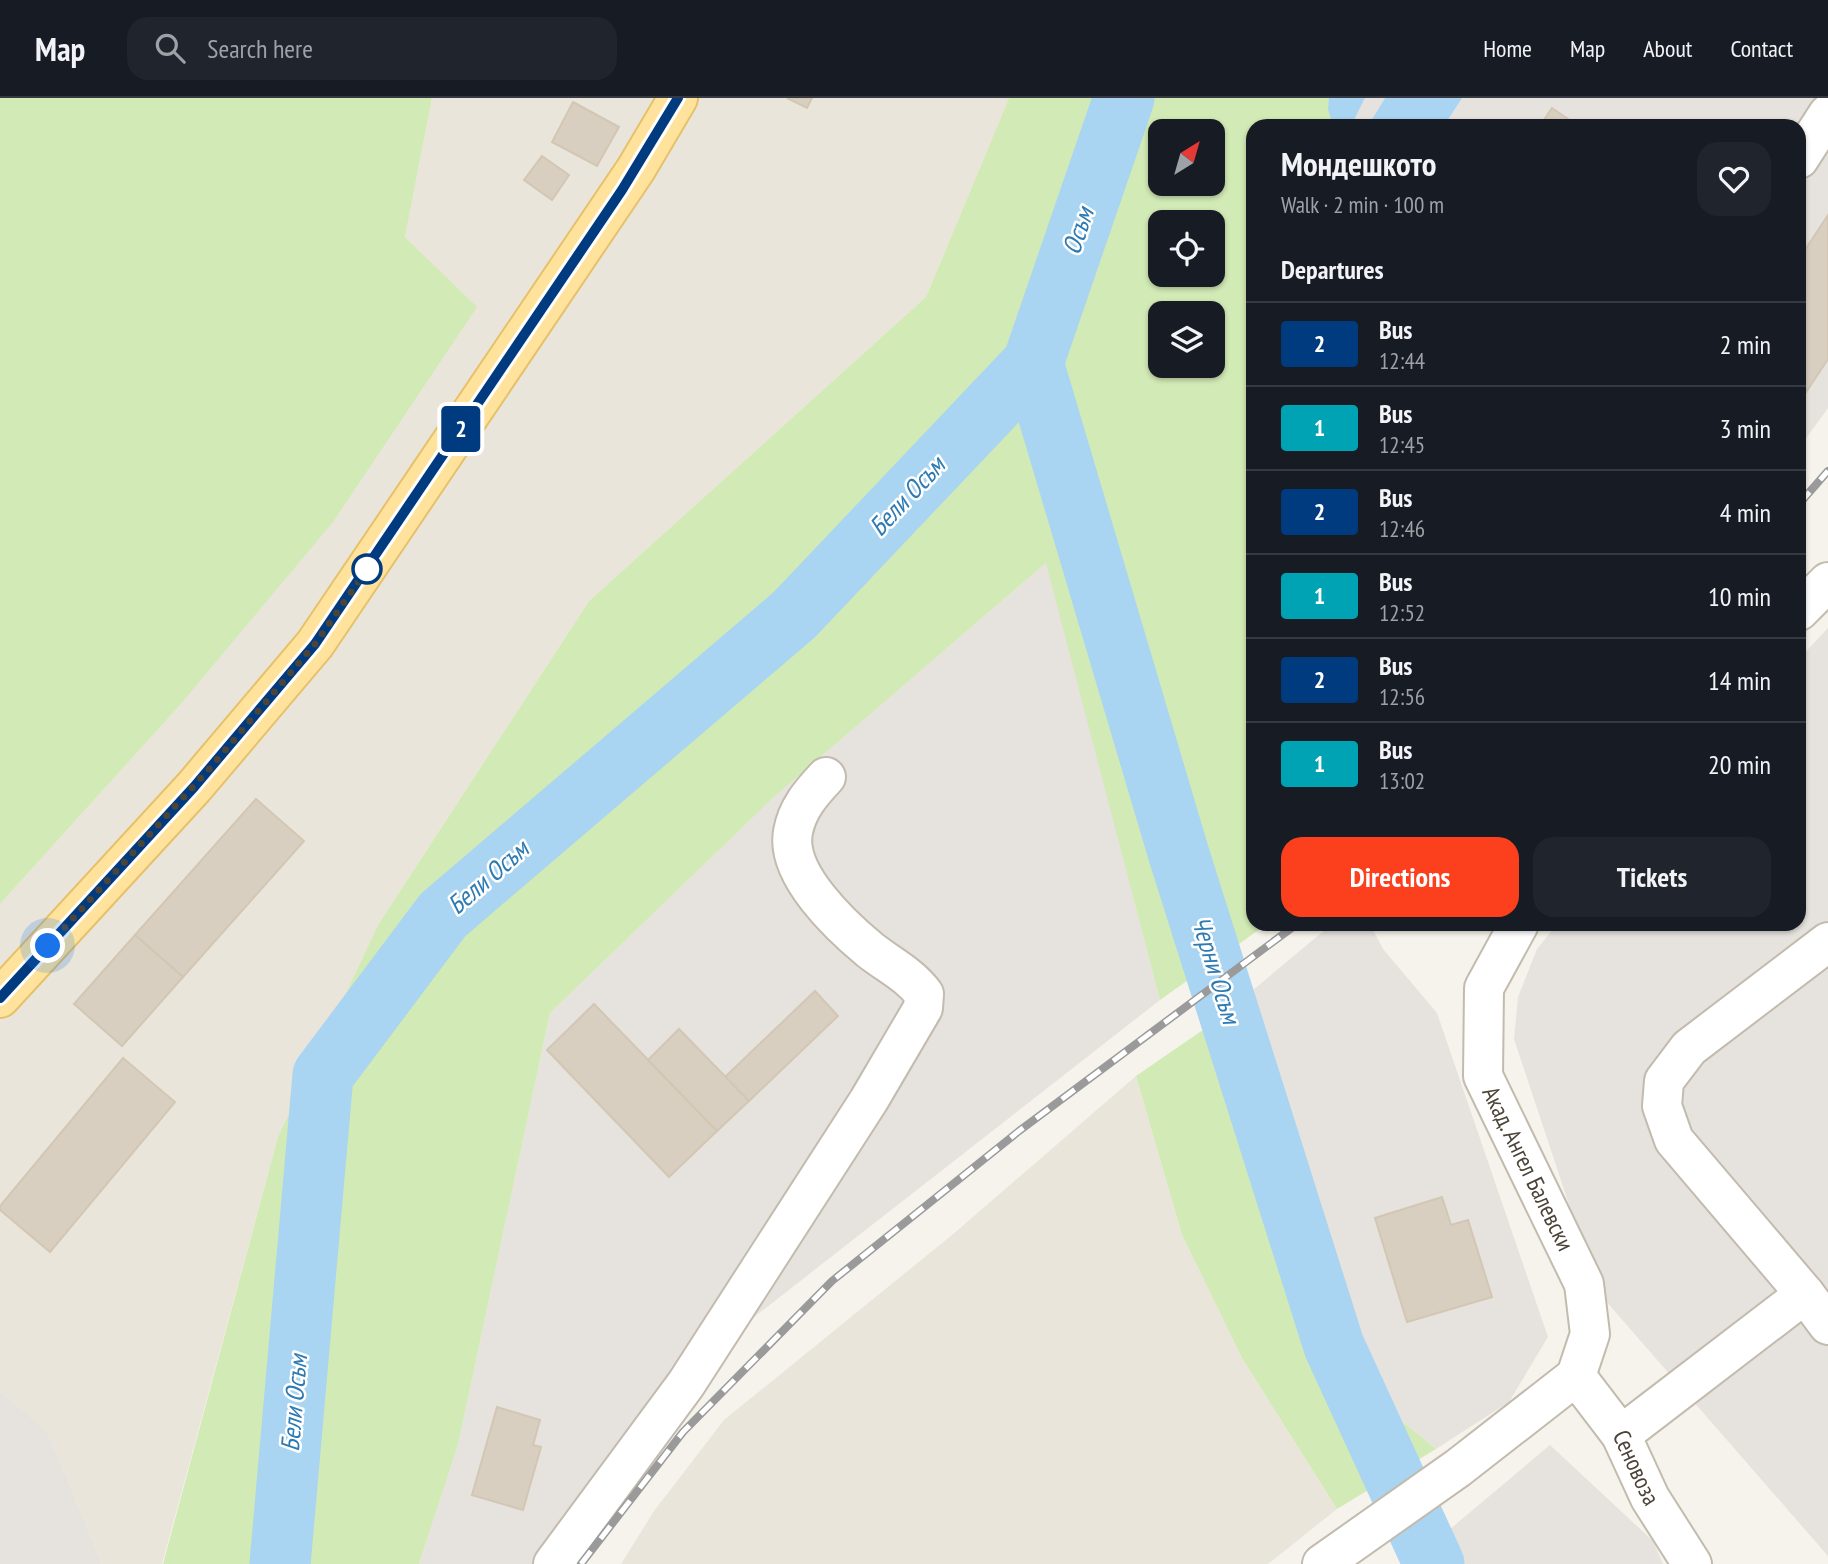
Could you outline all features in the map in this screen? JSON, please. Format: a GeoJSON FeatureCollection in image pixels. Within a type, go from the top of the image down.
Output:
{"type":"FeatureCollection","features":[{"type":"Feature","properties":{"kind":"main road"},"geometry":{"type":"LineString","coordinates":[[0,998],[194,787],[315,644],[628,180],[678,98]]}},
{"type":"Feature","properties":{"kind":"street"},"geometry":{"type":"LineString","coordinates":[[1806,148],[1828,114]]}},
{"type":"Feature","properties":{"kind":"street"},"geometry":{"type":"LineString","coordinates":[[1806,604],[1828,582]]}},
{"type":"Feature","properties":{"kind":"street"},"geometry":{"type":"LineString","coordinates":[[553,1564],[686,1384],[869,1100],[923,1007],[925,994],[916,983],[830,915],[806,880],[795,853],[792,834],[799,812],[809,795],[826,777]]}},
{"type":"Feature","properties":{"kind":"street","name":"Акад. Ангел Балевски"},"geometry":{"type":"LineString","coordinates":[[1515,931],[1484,988],[1483,1076],[1584,1284],[1590,1334],[1576,1376]]}},
{"type":"Feature","properties":{"kind":"street"},"geometry":{"type":"LineString","coordinates":[[1828,942],[1689,1048],[1664,1081],[1662,1106],[1674,1140],[1805,1294],[1828,1325]]}},
{"type":"Feature","properties":{"kind":"street"},"geometry":{"type":"LineString","coordinates":[[1621,1435],[1805,1294]]}},
{"type":"Feature","properties":{"kind":"street"},"geometry":{"type":"LineString","coordinates":[[1322,1564],[1458,1468],[1576,1376]]}},
{"type":"Feature","properties":{"kind":"street","name":"Сеновоза"},"geometry":{"type":"LineString","coordinates":[[1576,1376],[1621,1435],[1650,1498],[1692,1564]]}},
{"type":"Feature","properties":{"kind":"shaded area"},"geometry":{"type":"Polygon","coordinates":[[[432,98],[1009,98],[926,297],[589,601],[378,925],[278,1137],[162,1564],[100,1564],[47,1431],[0,1391],[0,904],[180,705],[476,307],[405,237],[432,98]]]}},
{"type":"Feature","properties":{"kind":"shaded area"},"geometry":{"type":"Polygon","coordinates":[[[1365,98],[1385,98],[1372,119],[1354,119],[1365,98]]]}},
{"type":"Feature","properties":{"kind":"shaded area"},"geometry":{"type":"Polygon","coordinates":[[[1462,98],[1828,98],[1828,408],[1806,438],[1806,119],[1448,119],[1462,98]]]}},
{"type":"Feature","properties":{"kind":"shaded area"},"geometry":{"type":"Polygon","coordinates":[[[1047,562],[1160,1000],[694,1364],[557,1564],[419,1564],[458,1445],[550,1013],[774,797],[1047,562]]]}},
{"type":"Feature","properties":{"kind":"shaded area"},"geometry":{"type":"Polygon","coordinates":[[[1828,628],[1828,1556],[1598,1292],[1514,1039],[1518,997],[1537,949],[1551,931],[1806,931],[1806,652],[1828,628]]]}},
{"type":"Feature","properties":{"kind":"shaded area"},"geometry":{"type":"Polygon","coordinates":[[[1324,931],[1374,931],[1383,949],[1437,1013],[1548,1337],[1509,1402],[1436,1449],[1376,1400],[1260,1196],[1216,1021],[1324,931]]]}},
{"type":"Feature","properties":{"kind":"shaded area"},"geometry":{"type":"Polygon","coordinates":[[[1136,1076],[1182,1235],[1242,1358],[1337,1509],[1268,1564],[621,1564],[654,1511],[724,1420],[952,1235],[1136,1076]]]}},
{"type":"Feature","properties":{"kind":"shaded area"},"geometry":{"type":"Polygon","coordinates":[[[0,1391],[47,1431],[100,1564],[0,1564],[0,1391]]]}},
{"type":"Feature","properties":{"kind":"shaded area"},"geometry":{"type":"Polygon","coordinates":[[[1550,1445],[1653,1541],[1663,1564],[1459,1564],[1443,1535],[1550,1445]]]}},
{"type":"Feature","properties":{"kind":"green space"},"geometry":{"type":"Polygon","coordinates":[[[0,98],[432,98],[405,237],[477,307],[333,522],[180,705],[0,904],[0,98]]]}},
{"type":"Feature","properties":{"kind":"green space"},"geometry":{"type":"Polygon","coordinates":[[[1009,98],[1334,98],[1331,119],[1246,119],[1246,931],[1257,931],[1160,1000],[1046,563],[774,797],[550,1013],[458,1445],[419,1564],[163,1564],[278,1137],[378,925],[589,601],[926,297],[1009,98]]]}},
{"type":"Feature","properties":{"kind":"green space"},"geometry":{"type":"Polygon","coordinates":[[[1216,1021],[1260,1196],[1376,1400],[1436,1449],[1337,1509],[1242,1358],[1182,1235],[1136,1076],[1216,1021]]]}},
{"type":"Feature","properties":{"kind":"green space"},"geometry":{"type":"Polygon","coordinates":[[[1443,1535],[1459,1564],[1405,1564],[1443,1535]]]}},
{"type":"Feature","properties":{"kind":"water"},"geometry":{"type":"Polygon","coordinates":[[[1329,98],[1365,98],[1354,119],[1331,119],[1329,98]]]}},
{"type":"Feature","properties":{"kind":"water"},"geometry":{"type":"Polygon","coordinates":[[[1385,98],[1462,98],[1448,119],[1372,119],[1385,98]]]}},
{"type":"Feature","properties":{"kind":"building"},"geometry":{"type":"Polygon","coordinates":[[[787,98],[812,98],[807,108],[787,98]]]}},
{"type":"Feature","properties":{"kind":"building"},"geometry":{"type":"Polygon","coordinates":[[[573,102],[619,127],[597,166],[552,142],[573,102]]]}},
{"type":"Feature","properties":{"kind":"building"},"geometry":{"type":"Polygon","coordinates":[[[1552,108],[1568,119],[1545,119],[1552,108]]]}},
{"type":"Feature","properties":{"kind":"building"},"geometry":{"type":"Polygon","coordinates":[[[542,156],[569,175],[552,200],[524,180],[542,156]]]}},
{"type":"Feature","properties":{"kind":"building"},"geometry":{"type":"Polygon","coordinates":[[[1828,215],[1828,359],[1806,392],[1806,248],[1828,215]]]}},
{"type":"Feature","properties":{"kind":"building"},"geometry":{"type":"Polygon","coordinates":[[[256,799],[304,841],[183,977],[135,935],[256,799]]]}},
{"type":"Feature","properties":{"kind":"building"},"geometry":{"type":"Polygon","coordinates":[[[135,935],[183,977],[122,1046],[74,1004],[135,935]]]}},
{"type":"Feature","properties":{"kind":"building"},"geometry":{"type":"Polygon","coordinates":[[[815,991],[838,1016],[749,1101],[725,1077],[815,991]]]}},
{"type":"Feature","properties":{"kind":"building"},"geometry":{"type":"Polygon","coordinates":[[[594,1004],[717,1131],[669,1177],[547,1050],[594,1004]]]}},
{"type":"Feature","properties":{"kind":"building"},"geometry":{"type":"Polygon","coordinates":[[[679,1029],[749,1101],[717,1131],[648,1060],[679,1029]]]}},
{"type":"Feature","properties":{"kind":"building"},"geometry":{"type":"Polygon","coordinates":[[[123,1058],[175,1102],[50,1252],[0,1210],[0,1206],[123,1058]]]}},
{"type":"Feature","properties":{"kind":"building"},"geometry":{"type":"Polygon","coordinates":[[[1442,1197],[1451,1225],[1468,1220],[1492,1297],[1407,1322],[1375,1218],[1442,1197]]]}},
{"type":"Feature","properties":{"kind":"building"},"geometry":{"type":"Polygon","coordinates":[[[497,1407],[540,1420],[533,1445],[541,1447],[523,1510],[472,1495],[497,1407]]]}},
{"type":"Feature","properties":{"kind":"waterway","name":"Бели Осъм"},"geometry":{"type":"LineString","coordinates":[[280,1564],[323,1075],[443,915],[794,615],[1033,363],[1124,98]]}},
{"type":"Feature","properties":{"kind":"waterway","name":"Черни Осъм"},"geometry":{"type":"LineString","coordinates":[[1033,363],[1179,855],[1334,1346],[1434,1564]]}},
{"type":"Feature","properties":{"kind":"railway"},"geometry":{"type":"LineString","coordinates":[[1806,496],[1828,471]]}},
{"type":"Feature","properties":{"kind":"railway"},"geometry":{"type":"LineString","coordinates":[[581,1564],[683,1432],[832,1281],[1019,1131],[1288,931]]}},
{"type":"Feature","properties":{"kind":"bus line","name":"2"},"geometry":{"type":"LineString","coordinates":[[0,998],[194,787],[315,644],[622,190],[678,98]]}},
{"type":"Feature","properties":{"kind":"route"},"geometry":{"type":"LineString","coordinates":[[48,946],[194,787],[315,644],[370,565],[367,569]]}},
{"type":"Feature","properties":{"kind":"water label","name":"Осъм"},"geometry":{"type":"Point","coordinates":[1078,231]}}]}
